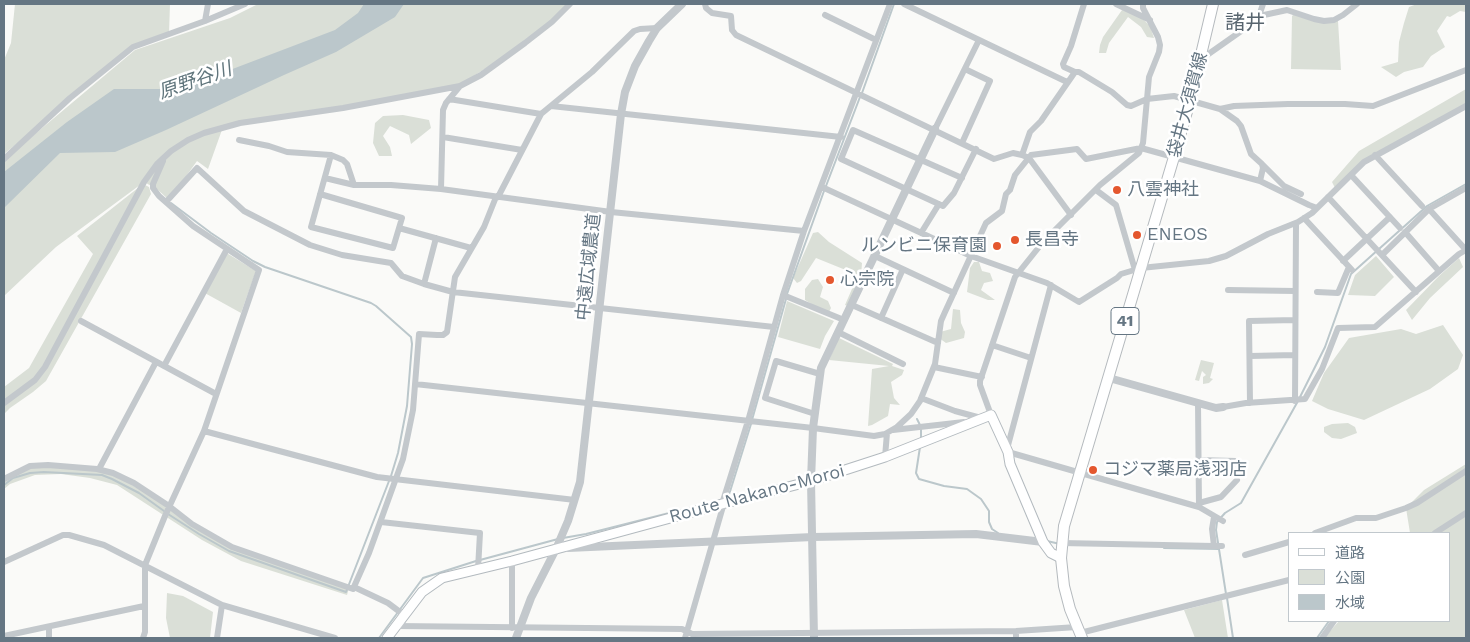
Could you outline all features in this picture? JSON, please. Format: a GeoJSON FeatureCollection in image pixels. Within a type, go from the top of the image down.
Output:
{"type":"FeatureCollection","features":[{"type":"Feature","properties":{"kind":"main road","name":"袋井大須賀線"},"geometry":{"type":"LineString","coordinates":[[1080,633],[1070,610],[1064,586],[1061,558],[1064,526],[1138,269],[1190,101],[1213,4]]}},
{"type":"Feature","properties":{"kind":"main road"},"geometry":{"type":"LineString","coordinates":[[987,417],[1007,450],[1010,464],[1043,542],[1050,553],[1061,558]]}},
{"type":"Feature","properties":{"kind":"main road","name":"Route Nakano-Moroi"},"geometry":{"type":"LineString","coordinates":[[387,638],[422,592],[442,578],[812,481],[885,457],[987,417]]}},
{"type":"Feature","properties":{"kind":"street"},"geometry":{"type":"LineString","coordinates":[[205,21],[208,4]]}},
{"type":"Feature","properties":{"kind":"street"},"geometry":{"type":"LineString","coordinates":[[4,159],[70,98],[133,47],[205,21],[245,4]]}},
{"type":"Feature","properties":{"kind":"street"},"geometry":{"type":"LineString","coordinates":[[4,403],[35,380],[45,367],[144,182],[166,155],[188,140],[232,125],[343,108],[460,86],[481,75],[526,43],[552,22],[570,4]]}},
{"type":"Feature","properties":{"kind":"street","name":"中遠広域農道"},"geometry":{"type":"LineString","coordinates":[[516,638],[516,628],[556,548],[575,500],[583,467],[621,114],[625,92],[634,66],[657,28],[682,4]]}},
{"type":"Feature","properties":{"kind":"street"},"geometry":{"type":"LineString","coordinates":[[705,4],[706,8],[712,13],[731,16],[732,30],[736,35],[994,159],[1013,154],[1029,158],[1071,216]]}},
{"type":"Feature","properties":{"kind":"street"},"geometry":{"type":"LineString","coordinates":[[688,635],[723,503],[783,295],[804,231],[841,137],[888,4]]}},
{"type":"Feature","properties":{"kind":"street"},"geometry":{"type":"LineString","coordinates":[[904,4],[1067,82]]}},
{"type":"Feature","properties":{"kind":"street"},"geometry":{"type":"LineString","coordinates":[[1084,4],[1071,46],[1063,64],[1064,67],[1088,76],[1112,92],[1127,106],[1147,99],[1174,96],[1220,109],[1241,126],[1251,154],[1284,186],[1301,194]]}},
{"type":"Feature","properties":{"kind":"street"},"geometry":{"type":"LineString","coordinates":[[1116,4],[1150,20]]}},
{"type":"Feature","properties":{"kind":"street"},"geometry":{"type":"LineString","coordinates":[[921,398],[955,411],[987,417],[980,385],[1015,277],[1043,242],[1096,190],[1139,153],[1143,143],[1149,77],[1160,45],[1143,8],[1144,4]]}},
{"type":"Feature","properties":{"kind":"street"},"geometry":{"type":"LineString","coordinates":[[1258,19],[1263,4]]}},
{"type":"Feature","properties":{"kind":"street"},"geometry":{"type":"LineString","coordinates":[[1200,60],[1258,19],[1278,11],[1287,10],[1324,21],[1334,20],[1357,4]]}},
{"type":"Feature","properties":{"kind":"street"},"geometry":{"type":"LineString","coordinates":[[825,15],[876,40]]}},
{"type":"Feature","properties":{"kind":"street"},"geometry":{"type":"LineString","coordinates":[[4,479],[28,467],[37,466],[48,465],[99,469],[125,478],[213,537],[239,550],[353,590],[396,481],[408,438],[413,410],[419,334],[437,335],[447,332],[455,277],[484,227],[497,197],[541,114],[592,72],[634,31],[640,28],[657,28]]}},
{"type":"Feature","properties":{"kind":"street"},"geometry":{"type":"LineString","coordinates":[[814,635],[813,428],[820,374],[827,355],[979,40]]}},
{"type":"Feature","properties":{"kind":"street"},"geometry":{"type":"LineString","coordinates":[[962,143],[990,82],[965,69]]}},
{"type":"Feature","properties":{"kind":"street"},"geometry":{"type":"LineString","coordinates":[[1220,109],[1234,106],[1258,107],[1288,104],[1373,106],[1466,70]]}},
{"type":"Feature","properties":{"kind":"street"},"geometry":{"type":"LineString","coordinates":[[1022,155],[1030,132],[1041,121],[1075,72]]}},
{"type":"Feature","properties":{"kind":"street"},"geometry":{"type":"LineString","coordinates":[[441,188],[443,110],[460,86]]}},
{"type":"Feature","properties":{"kind":"street"},"geometry":{"type":"LineString","coordinates":[[449,99],[541,114]]}},
{"type":"Feature","properties":{"kind":"street"},"geometry":{"type":"LineString","coordinates":[[551,106],[841,137]]}},
{"type":"Feature","properties":{"kind":"street"},"geometry":{"type":"LineString","coordinates":[[822,187],[971,256],[1051,285],[1079,302],[1121,274],[1138,269],[1209,261],[1226,256],[1268,234],[1296,224],[1317,208],[1364,162],[1466,106]]}},
{"type":"Feature","properties":{"kind":"street"},"geometry":{"type":"LineString","coordinates":[[962,178],[853,130],[842,159],[943,206],[954,193],[962,178],[976,150]]}},
{"type":"Feature","properties":{"kind":"street"},"geometry":{"type":"LineString","coordinates":[[443,137],[522,150]]}},
{"type":"Feature","properties":{"kind":"street"},"geometry":{"type":"LineString","coordinates":[[239,140],[287,152],[332,155],[347,164],[354,185]]}},
{"type":"Feature","properties":{"kind":"street"},"geometry":{"type":"LineString","coordinates":[[885,457],[890,431],[911,414],[921,398],[934,367],[941,321],[986,223],[1002,211],[1006,194],[1010,190],[1015,176],[1031,156],[1077,149],[1086,159],[1141,148],[1260,181],[1317,208]]}},
{"type":"Feature","properties":{"kind":"street"},"geometry":{"type":"LineString","coordinates":[[143,638],[145,632],[145,565],[204,430],[259,270],[193,226],[153,188],[154,180],[166,155]]}},
{"type":"Feature","properties":{"kind":"street"},"geometry":{"type":"LineString","coordinates":[[320,194],[402,218],[393,248],[311,227],[320,194],[332,155]]}},
{"type":"Feature","properties":{"kind":"street"},"geometry":{"type":"LineString","coordinates":[[1375,156],[1422,206]]}},
{"type":"Feature","properties":{"kind":"street"},"geometry":{"type":"LineString","coordinates":[[1260,181],[1262,164]]}},
{"type":"Feature","properties":{"kind":"street"},"geometry":{"type":"LineString","coordinates":[[166,202],[198,168],[244,211],[310,246],[342,255],[391,263],[402,276],[424,284],[453,292],[774,327]]}},
{"type":"Feature","properties":{"kind":"street"},"geometry":{"type":"LineString","coordinates":[[1351,175],[1439,271]]}},
{"type":"Feature","properties":{"kind":"street"},"geometry":{"type":"LineString","coordinates":[[325,178],[354,185],[441,188],[611,212],[804,231]]}},
{"type":"Feature","properties":{"kind":"street"},"geometry":{"type":"LineString","coordinates":[[1382,255],[1402,230],[1429,209],[1466,188]]}},
{"type":"Feature","properties":{"kind":"street"},"geometry":{"type":"LineString","coordinates":[[1096,190],[1116,205],[1138,269]]}},
{"type":"Feature","properties":{"kind":"street"},"geometry":{"type":"LineString","coordinates":[[1328,197],[1416,292]]}},
{"type":"Feature","properties":{"kind":"street"},"geometry":{"type":"LineString","coordinates":[[921,233],[939,204]]}},
{"type":"Feature","properties":{"kind":"street"},"geometry":{"type":"LineString","coordinates":[[1108,378],[1216,408],[1250,403],[1305,399],[1322,369],[1338,328],[1375,327],[1466,250],[1429,209]]}},
{"type":"Feature","properties":{"kind":"street"},"geometry":{"type":"LineString","coordinates":[[1343,261],[1390,217]]}},
{"type":"Feature","properties":{"kind":"street"},"geometry":{"type":"LineString","coordinates":[[1304,218],[1350,268],[1338,293],[1317,292]]}},
{"type":"Feature","properties":{"kind":"street"},"geometry":{"type":"LineString","coordinates":[[1295,401],[1296,224]]}},
{"type":"Feature","properties":{"kind":"street"},"geometry":{"type":"LineString","coordinates":[[399,228],[471,248]]}},
{"type":"Feature","properties":{"kind":"street"},"geometry":{"type":"LineString","coordinates":[[424,284],[436,238]]}},
{"type":"Feature","properties":{"kind":"street"},"geometry":{"type":"LineString","coordinates":[[164,366],[226,248]]}},
{"type":"Feature","properties":{"kind":"street"},"geometry":{"type":"LineString","coordinates":[[875,256],[954,292]]}},
{"type":"Feature","properties":{"kind":"street"},"geometry":{"type":"LineString","coordinates":[[881,318],[904,269]]}},
{"type":"Feature","properties":{"kind":"street"},"geometry":{"type":"LineString","coordinates":[[1051,285],[1007,450],[1080,473],[1199,505],[1222,521]]}},
{"type":"Feature","properties":{"kind":"street"},"geometry":{"type":"LineString","coordinates":[[1228,290],[1295,292]]}},
{"type":"Feature","properties":{"kind":"street"},"geometry":{"type":"LineString","coordinates":[[783,295],[844,320]]}},
{"type":"Feature","properties":{"kind":"street"},"geometry":{"type":"LineString","coordinates":[[852,305],[938,343]]}},
{"type":"Feature","properties":{"kind":"street"},"geometry":{"type":"LineString","coordinates":[[1250,403],[1249,321],[1295,320]]}},
{"type":"Feature","properties":{"kind":"street"},"geometry":{"type":"LineString","coordinates":[[82,321],[216,394]]}},
{"type":"Feature","properties":{"kind":"street"},"geometry":{"type":"LineString","coordinates":[[838,332],[903,364]]}},
{"type":"Feature","properties":{"kind":"street"},"geometry":{"type":"LineString","coordinates":[[992,345],[1031,358]]}},
{"type":"Feature","properties":{"kind":"street"},"geometry":{"type":"LineString","coordinates":[[1250,356],[1295,356]]}},
{"type":"Feature","properties":{"kind":"street"},"geometry":{"type":"LineString","coordinates":[[815,414],[765,398],[776,361],[820,374]]}},
{"type":"Feature","properties":{"kind":"street"},"geometry":{"type":"LineString","coordinates":[[99,469],[156,362]]}},
{"type":"Feature","properties":{"kind":"street"},"geometry":{"type":"LineString","coordinates":[[934,367],[982,376]]}},
{"type":"Feature","properties":{"kind":"street"},"geometry":{"type":"LineString","coordinates":[[415,384],[874,436],[890,431],[964,422],[968,425]]}},
{"type":"Feature","properties":{"kind":"street"},"geometry":{"type":"LineString","coordinates":[[1198,403],[1199,505]]}},
{"type":"Feature","properties":{"kind":"street"},"geometry":{"type":"LineString","coordinates":[[204,430],[396,481],[575,500]]}},
{"type":"Feature","properties":{"kind":"street"},"geometry":{"type":"LineString","coordinates":[[1198,460],[1236,461]]}},
{"type":"Feature","properties":{"kind":"street"},"geometry":{"type":"LineString","coordinates":[[1318,532],[1356,518],[1376,518],[1406,508],[1417,503],[1466,471]]}},
{"type":"Feature","properties":{"kind":"street"},"geometry":{"type":"LineString","coordinates":[[1199,505],[1221,497],[1237,480]]}},
{"type":"Feature","properties":{"kind":"street"},"geometry":{"type":"LineString","coordinates":[[1437,532],[1466,513]]}},
{"type":"Feature","properties":{"kind":"street"},"geometry":{"type":"LineString","coordinates":[[1214,517],[1212,529],[1214,546]]}},
{"type":"Feature","properties":{"kind":"street"},"geometry":{"type":"LineString","coordinates":[[381,522],[480,533],[478,569]]}},
{"type":"Feature","properties":{"kind":"street"},"geometry":{"type":"LineString","coordinates":[[556,548],[813,537],[976,534],[1043,542]]}},
{"type":"Feature","properties":{"kind":"street"},"geometry":{"type":"LineString","coordinates":[[4,562],[63,535],[104,545],[222,605],[334,638]]}},
{"type":"Feature","properties":{"kind":"street"},"geometry":{"type":"LineString","coordinates":[[1245,555],[1288,542]]}},
{"type":"Feature","properties":{"kind":"street"},"geometry":{"type":"LineString","coordinates":[[1062,543],[1222,546]]}},
{"type":"Feature","properties":{"kind":"street"},"geometry":{"type":"LineString","coordinates":[[512,561],[516,628]]}},
{"type":"Feature","properties":{"kind":"street"},"geometry":{"type":"LineString","coordinates":[[396,626],[682,629],[688,635],[814,635],[1016,631],[1080,633],[1288,580]]}},
{"type":"Feature","properties":{"kind":"street"},"geometry":{"type":"LineString","coordinates":[[354,587],[388,603],[404,615]]}},
{"type":"Feature","properties":{"kind":"street"},"geometry":{"type":"LineString","coordinates":[[217,638],[222,605]]}},
{"type":"Feature","properties":{"kind":"street"},"geometry":{"type":"LineString","coordinates":[[4,636],[144,606]]}},
{"type":"Feature","properties":{"kind":"street"},"geometry":{"type":"LineString","coordinates":[[1322,638],[1333,622]]}},
{"type":"Feature","properties":{"kind":"street"},"geometry":{"type":"LineString","coordinates":[[49,627],[49,638]]}},
{"type":"Feature","properties":{"kind":"street"},"geometry":{"type":"LineString","coordinates":[[1016,631],[1016,638]]}},
{"type":"Feature","properties":{"kind":"green space"},"geometry":{"type":"Polygon","coordinates":[[[15,4],[170,4],[169,34],[139,45],[4,154],[4,60],[11,43],[15,4]]]}},
{"type":"Feature","properties":{"kind":"green space"},"geometry":{"type":"Polygon","coordinates":[[[258,4],[569,4],[520,47],[456,87],[223,127],[208,169],[197,161],[169,200],[157,189],[144,182],[56,247],[4,296],[4,160],[135,50],[230,18],[258,4]]]}},
{"type":"Feature","properties":{"kind":"green space"},"geometry":{"type":"Polygon","coordinates":[[[1417,4],[1466,4],[1466,12],[1460,11],[1450,17],[1447,16],[1437,31],[1445,47],[1431,56],[1423,67],[1404,72],[1396,77],[1381,67],[1398,62],[1399,42],[1409,7],[1417,4]]]}},
{"type":"Feature","properties":{"kind":"green space"},"geometry":{"type":"Polygon","coordinates":[[[1122,10],[1132,12],[1145,21],[1150,26],[1154,38],[1147,37],[1141,27],[1128,17],[1109,43],[1106,53],[1099,53],[1103,37],[1122,10]]]}},
{"type":"Feature","properties":{"kind":"green space"},"geometry":{"type":"Polygon","coordinates":[[[1294,14],[1338,21],[1341,70],[1291,69],[1292,16],[1294,14]]]}},
{"type":"Feature","properties":{"kind":"green space"},"geometry":{"type":"Polygon","coordinates":[[[1466,89],[1466,107],[1364,162],[1336,190],[1332,182],[1359,151],[1466,89]]]}},
{"type":"Feature","properties":{"kind":"green space"},"geometry":{"type":"Polygon","coordinates":[[[403,115],[429,120],[431,128],[411,144],[409,135],[390,126],[383,136],[390,147],[392,156],[379,156],[373,143],[375,123],[383,116],[403,115]]]}},
{"type":"Feature","properties":{"kind":"green space"},"geometry":{"type":"Polygon","coordinates":[[[143,184],[149,187],[151,194],[46,381],[4,414],[4,387],[29,368],[93,254],[77,236],[143,184]]]}},
{"type":"Feature","properties":{"kind":"green space"},"geometry":{"type":"Polygon","coordinates":[[[818,232],[829,242],[862,263],[861,276],[848,306],[845,305],[858,275],[816,258],[801,281],[797,283],[793,278],[813,233],[818,232]]]}},
{"type":"Feature","properties":{"kind":"green space"},"geometry":{"type":"Polygon","coordinates":[[[225,252],[256,271],[241,313],[203,292],[225,252]]]}},
{"type":"Feature","properties":{"kind":"green space"},"geometry":{"type":"Polygon","coordinates":[[[1376,256],[1394,277],[1375,296],[1348,295],[1355,275],[1376,256]]]}},
{"type":"Feature","properties":{"kind":"green space"},"geometry":{"type":"Polygon","coordinates":[[[1459,258],[1463,267],[1430,298],[1412,320],[1406,310],[1459,258]]]}},
{"type":"Feature","properties":{"kind":"green space"},"geometry":{"type":"Polygon","coordinates":[[[974,262],[979,262],[982,271],[990,273],[993,281],[984,283],[981,290],[995,300],[988,300],[967,292],[970,268],[974,262]]]}},
{"type":"Feature","properties":{"kind":"green space"},"geometry":{"type":"Polygon","coordinates":[[[818,279],[823,287],[820,297],[828,301],[831,308],[828,314],[805,300],[805,289],[812,280],[818,279]]]}},
{"type":"Feature","properties":{"kind":"green space"},"geometry":{"type":"Polygon","coordinates":[[[787,301],[834,321],[820,349],[778,337],[787,301]]]}},
{"type":"Feature","properties":{"kind":"green space"},"geometry":{"type":"Polygon","coordinates":[[[953,309],[960,310],[961,323],[965,332],[964,338],[946,343],[939,338],[940,332],[951,329],[953,309]]]}},
{"type":"Feature","properties":{"kind":"green space"},"geometry":{"type":"Polygon","coordinates":[[[1443,325],[1463,355],[1458,369],[1430,389],[1364,420],[1328,409],[1312,401],[1324,373],[1349,338],[1401,329],[1416,334],[1443,325]]]}},
{"type":"Feature","properties":{"kind":"green space"},"geometry":{"type":"Polygon","coordinates":[[[839,338],[893,364],[892,366],[904,370],[902,375],[891,382],[894,398],[900,405],[890,404],[888,416],[872,425],[868,426],[872,369],[889,366],[829,360],[839,338]]]}},
{"type":"Feature","properties":{"kind":"green space"},"geometry":{"type":"Polygon","coordinates":[[[1201,360],[1214,363],[1210,378],[1213,379],[1209,383],[1203,384],[1203,377],[1206,375],[1202,371],[1199,381],[1195,380],[1201,360]]]}},
{"type":"Feature","properties":{"kind":"green space"},"geometry":{"type":"Polygon","coordinates":[[[1348,423],[1355,427],[1357,433],[1341,439],[1332,438],[1324,432],[1324,427],[1332,424],[1348,423]]]}},
{"type":"Feature","properties":{"kind":"green space"},"geometry":{"type":"Polygon","coordinates":[[[1466,464],[1466,638],[1324,638],[1338,622],[1450,622],[1450,532],[1410,532],[1406,508],[1424,490],[1466,464]]]}},
{"type":"Feature","properties":{"kind":"green space"},"geometry":{"type":"Polygon","coordinates":[[[45,465],[113,473],[232,547],[349,588],[347,595],[241,561],[202,540],[117,485],[90,478],[61,474],[35,475],[10,484],[4,489],[4,481],[29,467],[45,465]]]}},
{"type":"Feature","properties":{"kind":"green space"},"geometry":{"type":"Polygon","coordinates":[[[167,593],[183,596],[213,612],[210,638],[170,638],[166,618],[167,593]]]}},
{"type":"Feature","properties":{"kind":"green space"},"geometry":{"type":"Polygon","coordinates":[[[1222,600],[1228,638],[1195,638],[1184,610],[1222,600]]]}},
{"type":"Feature","properties":{"kind":"water"},"geometry":{"type":"Polygon","coordinates":[[[364,4],[404,4],[395,17],[336,52],[166,130],[115,152],[60,153],[4,208],[4,172],[67,122],[114,89],[170,89],[222,73],[335,30],[358,13],[364,4]]]}},
{"type":"Feature","properties":{"kind":"waterway"},"geometry":{"type":"LineString","coordinates":[[862,93],[894,4]]}},
{"type":"Feature","properties":{"kind":"waterway"},"geometry":{"type":"LineString","coordinates":[[826,186],[860,97]]}},
{"type":"Feature","properties":{"kind":"waterway"},"geometry":{"type":"LineString","coordinates":[[1300,397],[1325,347],[1351,274],[1427,206],[1466,184]]}},
{"type":"Feature","properties":{"kind":"waterway"},"geometry":{"type":"LineString","coordinates":[[787,294],[824,191]]}},
{"type":"Feature","properties":{"kind":"waterway"},"geometry":{"type":"LineString","coordinates":[[171,203],[253,261],[265,267],[371,303],[411,337],[407,406],[398,453],[391,476]]}},
{"type":"Feature","properties":{"kind":"waterway"},"geometry":{"type":"LineString","coordinates":[[752,420],[786,299]]}},
{"type":"Feature","properties":{"kind":"waterway"},"geometry":{"type":"LineString","coordinates":[[1226,594],[1216,530],[1217,522],[1225,513],[1241,503],[1298,401]]}},
{"type":"Feature","properties":{"kind":"waterway"},"geometry":{"type":"LineString","coordinates":[[917,419],[920,425]]}},
{"type":"Feature","properties":{"kind":"waterway"},"geometry":{"type":"LineString","coordinates":[[728,498],[751,424]]}},
{"type":"Feature","properties":{"kind":"waterway"},"geometry":{"type":"LineString","coordinates":[[921,429],[921,439]]}},
{"type":"Feature","properties":{"kind":"waterway"},"geometry":{"type":"LineString","coordinates":[[920,447],[916,473],[919,479],[944,486],[967,489],[981,499],[989,511],[989,522],[992,529],[998,533]]}},
{"type":"Feature","properties":{"kind":"waterway"},"geometry":{"type":"LineString","coordinates":[[4,485],[13,478],[30,473],[102,475],[139,493],[164,511]]}},
{"type":"Feature","properties":{"kind":"waterway"},"geometry":{"type":"LineString","coordinates":[[168,514],[229,551],[346,592],[389,481]]}},
{"type":"Feature","properties":{"kind":"waterway"},"geometry":{"type":"LineString","coordinates":[[563,538],[701,505]]}},
{"type":"Feature","properties":{"kind":"waterway"},"geometry":{"type":"LineString","coordinates":[[480,560],[558,539]]}},
{"type":"Feature","properties":{"kind":"waterway"},"geometry":{"type":"LineString","coordinates":[[1047,541],[1060,544]]}},
{"type":"Feature","properties":{"kind":"waterway"},"geometry":{"type":"LineString","coordinates":[[1164,548],[1219,549]]}},
{"type":"Feature","properties":{"kind":"waterway"},"geometry":{"type":"LineString","coordinates":[[379,638],[423,578],[476,561]]}},
{"type":"Feature","properties":{"kind":"waterway"},"geometry":{"type":"LineString","coordinates":[[1227,598],[1233,638]]}},
{"type":"Feature","properties":{"kind":"waterway"},"geometry":{"type":"LineString","coordinates":[[1317,638],[1328,622]]}},
{"type":"Feature","properties":{"kind":"place","name":"八雲神社"},"geometry":{"type":"Point","coordinates":[1117,190]}},
{"type":"Feature","properties":{"kind":"place","name":"ENEOS"},"geometry":{"type":"Point","coordinates":[1137,235]}},
{"type":"Feature","properties":{"kind":"place","name":"長昌寺"},"geometry":{"type":"Point","coordinates":[1015,240]}},
{"type":"Feature","properties":{"kind":"place","name":"ルンビニ保育園"},"geometry":{"type":"Point","coordinates":[997,246]}},
{"type":"Feature","properties":{"kind":"place","name":"心宗院"},"geometry":{"type":"Point","coordinates":[830,280]}},
{"type":"Feature","properties":{"kind":"place","name":"コジマ薬局浅羽店"},"geometry":{"type":"Point","coordinates":[1093,470]}},
{"type":"Feature","properties":{"kind":"district","name":"諸井"},"geometry":{"type":"Point","coordinates":[1245,23]}},
{"type":"Feature","properties":{"kind":"water label","name":"原野谷川"},"geometry":{"type":"Point","coordinates":[195,81]}}]}
